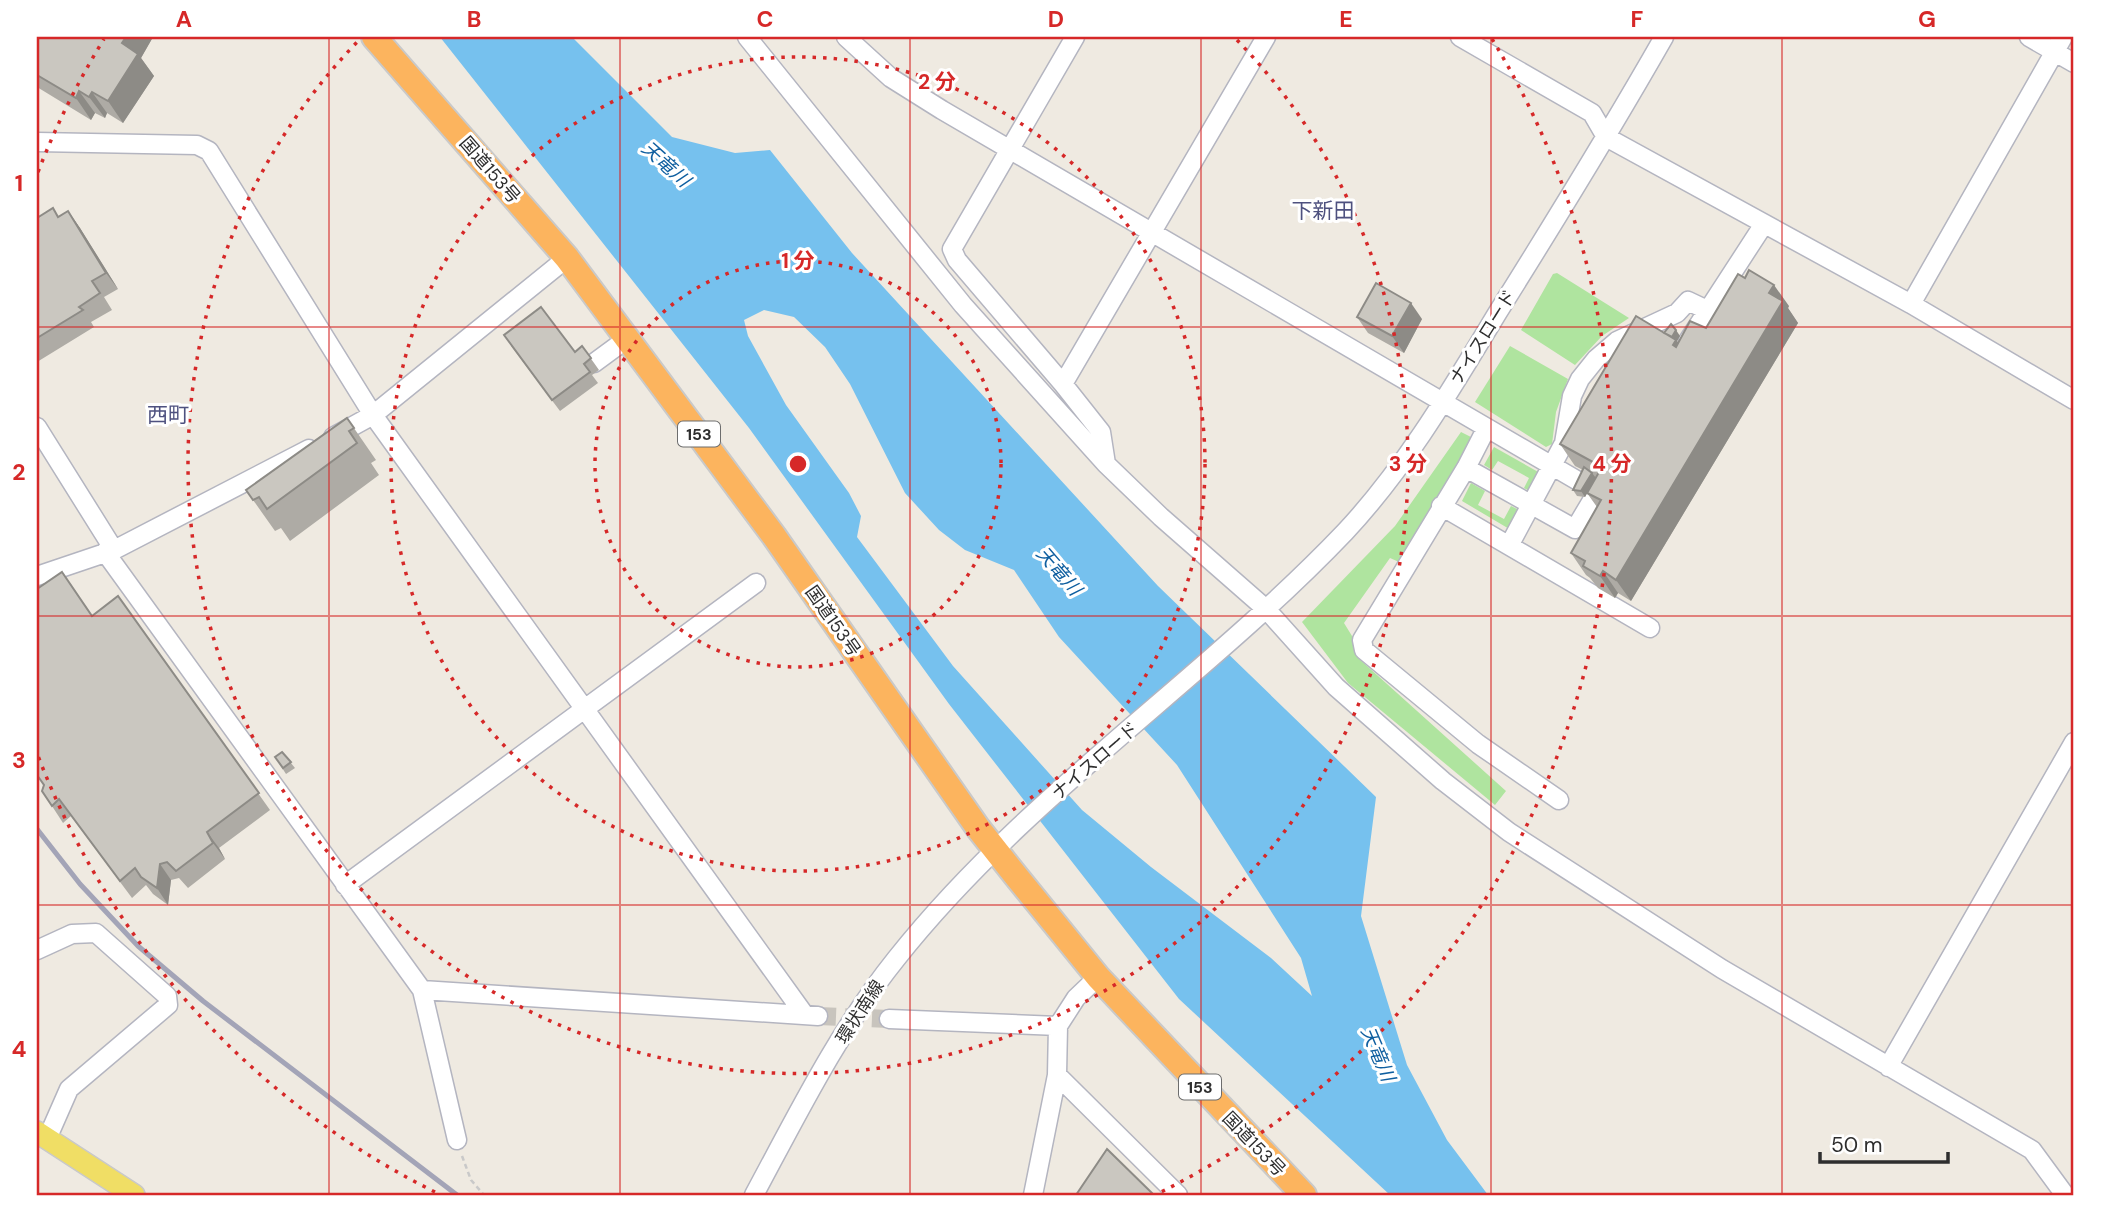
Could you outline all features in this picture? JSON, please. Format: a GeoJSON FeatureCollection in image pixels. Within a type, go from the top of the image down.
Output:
{"type":"FeatureCollection","features":[{"type":"Feature","properties":{"kind":"highway","name":"国道153号"},"geometry":{"type":"LineString","coordinates":[[374,37],[567,258],[774,536],[997,851],[1098,977],[1304,1195]]}},
{"type":"Feature","properties":{"kind":"main road"},"geometry":{"type":"LineString","coordinates":[[42,1136],[134,1195]]}},
{"type":"Feature","properties":{"kind":"street"},"geometry":{"type":"LineString","coordinates":[[747,37],[963,305],[1106,464],[1336,687],[1443,781],[1508,832],[1722,969],[2032,1150],[2065,1195]]}},
{"type":"Feature","properties":{"kind":"street"},"geometry":{"type":"LineString","coordinates":[[846,37],[891,78],[1007,149],[1597,492],[1575,529],[1466,468]]}},
{"type":"Feature","properties":{"kind":"street"},"geometry":{"type":"LineString","coordinates":[[1075,37],[1007,149],[952,249],[957,260],[1101,432],[1106,464]]}},
{"type":"Feature","properties":{"kind":"street"},"geometry":{"type":"LineString","coordinates":[[1063,384],[1266,37]]}},
{"type":"Feature","properties":{"kind":"street"},"geometry":{"type":"LineString","coordinates":[[1460,37],[1592,113],[1606,137],[1911,304],[2074,400]]}},
{"type":"Feature","properties":{"kind":"street","name":"ナイスロード"},"geometry":{"type":"LineString","coordinates":[[997,851],[1024,823],[1262,613],[1346,530],[1392,476],[1442,403],[1606,137],[1664,37]]}},
{"type":"Feature","properties":{"kind":"street"},"geometry":{"type":"LineString","coordinates":[[2029,37],[2058,44],[2074,63]]}},
{"type":"Feature","properties":{"kind":"street"},"geometry":{"type":"LineString","coordinates":[[1911,304],[2058,44]]}},
{"type":"Feature","properties":{"kind":"street"},"geometry":{"type":"LineString","coordinates":[[37,142],[197,145],[209,151],[373,415],[583,709],[811,1015],[422,990]]}},
{"type":"Feature","properties":{"kind":"street"},"geometry":{"type":"LineString","coordinates":[[1689,341],[1763,224]]}},
{"type":"Feature","properties":{"kind":"street"},"geometry":{"type":"LineString","coordinates":[[37,576],[109,551],[373,415],[567,258]]}},
{"type":"Feature","properties":{"kind":"street"},"geometry":{"type":"LineString","coordinates":[[1510,544],[1564,443],[1572,397],[1596,359],[1617,341],[1677,313],[1688,301],[1707,310]]}},
{"type":"Feature","properties":{"kind":"street"},"geometry":{"type":"LineString","coordinates":[[594,363],[628,338]]}},
{"type":"Feature","properties":{"kind":"street"},"geometry":{"type":"LineString","coordinates":[[37,427],[109,551],[422,990],[457,1140]]}},
{"type":"Feature","properties":{"kind":"street"},"geometry":{"type":"LineString","coordinates":[[1486,429],[1466,468],[1362,640],[1364,650],[1478,744],[1559,800]]}},
{"type":"Feature","properties":{"kind":"street"},"geometry":{"type":"LineString","coordinates":[[1441,506],[1650,628]]}},
{"type":"Feature","properties":{"kind":"street"},"geometry":{"type":"LineString","coordinates":[[345,885],[757,583]]}},
{"type":"Feature","properties":{"kind":"street"},"geometry":{"type":"LineString","coordinates":[[1888,1067],[2068,766],[2074,742]]}},
{"type":"Feature","properties":{"kind":"street","name":"環状南線"},"geometry":{"type":"LineString","coordinates":[[754,1195],[866,1001],[928,921],[997,851]]}},
{"type":"Feature","properties":{"kind":"street"},"geometry":{"type":"LineString","coordinates":[[37,950],[72,934],[96,933],[167,996],[168,1005],[69,1089],[42,1136]]}},
{"type":"Feature","properties":{"kind":"street"},"geometry":{"type":"LineString","coordinates":[[1033,1195],[1057,1075],[1058,1026],[1076,998],[1098,977]]}},
{"type":"Feature","properties":{"kind":"street"},"geometry":{"type":"LineString","coordinates":[[889,1020],[1058,1026]]}},
{"type":"Feature","properties":{"kind":"street"},"geometry":{"type":"LineString","coordinates":[[1057,1075],[1178,1195]]}},
{"type":"Feature","properties":{"kind":"path"},"geometry":{"type":"LineString","coordinates":[[457,1140],[471,1180],[484,1195]]}},
{"type":"Feature","properties":{"kind":"green space"},"geometry":{"type":"Polygon","coordinates":[[[1557,273],[1629,318],[1602,336],[1575,365],[1521,330],[1553,274],[1557,273]]]}},
{"type":"Feature","properties":{"kind":"green space"},"geometry":{"type":"Polygon","coordinates":[[[1510,346],[1568,379],[1556,412],[1552,444],[1546,447],[1475,402],[1510,346]]]}},
{"type":"Feature","properties":{"kind":"green space"},"geometry":{"type":"Polygon","coordinates":[[[1461,432],[1473,438],[1399,562],[1390,558],[1344,623],[1352,636],[1357,657],[1506,791],[1495,805],[1348,683],[1302,622],[1395,526],[1461,432]]]}},
{"type":"Feature","properties":{"kind":"green space"},"geometry":{"type":"Polygon","coordinates":[[[1494,447],[1540,473],[1531,492],[1524,488],[1529,478],[1498,461],[1492,470],[1484,465],[1494,447]]]}},
{"type":"Feature","properties":{"kind":"green space"},"geometry":{"type":"Polygon","coordinates":[[[1471,483],[1485,491],[1478,505],[1504,519],[1511,506],[1521,511],[1511,530],[1462,501],[1471,483]]]}},
{"type":"Feature","properties":{"kind":"water","name":"天竜川"},"geometry":{"type":"Polygon","coordinates":[[[440,37],[572,37],[672,137],[735,153],[770,150],[852,253],[1158,586],[1376,797],[1361,916],[1407,1065],[1447,1140],[1488,1195],[1390,1195],[1179,999],[949,704],[749,428],[440,37]],[[764,310],[744,320],[748,336],[786,405],[849,493],[861,516],[857,537],[953,666],[1082,810],[1151,867],[1271,958],[1312,996],[1301,958],[1177,765],[1059,637],[1014,570],[965,550],[939,530],[905,493],[850,384],[825,347],[794,317],[764,310]]]}},
{"type":"Feature","properties":{"kind":"building"},"geometry":{"type":"Polygon","coordinates":[[[37,37],[126,37],[122,43],[138,54],[108,101],[92,92],[89,97],[79,91],[76,98],[37,75],[37,37]]]}},
{"type":"Feature","properties":{"kind":"building"},"geometry":{"type":"Polygon","coordinates":[[[53,208],[58,217],[68,211],[106,273],[92,281],[100,293],[79,307],[83,310],[37,338],[37,218],[53,208]]]}},
{"type":"Feature","properties":{"kind":"building"},"geometry":{"type":"Polygon","coordinates":[[[1749,270],[1774,285],[1769,293],[1783,301],[1616,580],[1603,571],[1600,576],[1583,566],[1585,561],[1571,553],[1601,500],[1587,493],[1602,467],[1560,444],[1636,316],[1676,340],[1673,345],[1676,347],[1690,321],[1706,328],[1738,274],[1745,278],[1749,270]]]}},
{"type":"Feature","properties":{"kind":"building"},"geometry":{"type":"Polygon","coordinates":[[[1376,283],[1411,303],[1392,336],[1357,317],[1376,283]]]}},
{"type":"Feature","properties":{"kind":"building"},"geometry":{"type":"Polygon","coordinates":[[[541,307],[575,352],[582,346],[591,358],[584,364],[590,372],[552,400],[504,335],[541,307]]]}},
{"type":"Feature","properties":{"kind":"building"},"geometry":{"type":"Polygon","coordinates":[[[1671,324],[1676,330],[1672,337],[1664,333],[1671,324]]]}},
{"type":"Feature","properties":{"kind":"building"},"geometry":{"type":"Polygon","coordinates":[[[347,418],[354,428],[349,431],[357,443],[267,509],[259,497],[253,500],[246,490],[347,418]]]}},
{"type":"Feature","properties":{"kind":"building"},"geometry":{"type":"Polygon","coordinates":[[[1584,467],[1592,473],[1581,491],[1573,490],[1584,467]]]}},
{"type":"Feature","properties":{"kind":"building"},"geometry":{"type":"Polygon","coordinates":[[[62,572],[92,616],[118,596],[259,793],[207,832],[213,843],[176,871],[167,862],[160,864],[157,888],[141,877],[135,868],[120,881],[59,799],[52,806],[42,791],[44,785],[37,775],[37,589],[62,572]]]}},
{"type":"Feature","properties":{"kind":"building"},"geometry":{"type":"Polygon","coordinates":[[[282,752],[291,762],[283,768],[275,757],[282,752]]]}},
{"type":"Feature","properties":{"kind":"building"},"geometry":{"type":"Polygon","coordinates":[[[1107,1149],[1154,1195],[1076,1195],[1107,1149]]]}},
{"type":"Feature","properties":{"kind":"tunnel"},"geometry":{"type":"LineString","coordinates":[[818,1016],[889,1019]]}},
{"type":"Feature","properties":{"kind":"railway"},"geometry":{"type":"LineString","coordinates":[[37,829],[80,884],[138,946],[203,1001],[457,1195]]}},
{"type":"Feature","properties":{"kind":"district","name":"下新田"},"geometry":{"type":"Point","coordinates":[1323,211]}},
{"type":"Feature","properties":{"kind":"district","name":"西町"},"geometry":{"type":"Point","coordinates":[168,415]}}]}
